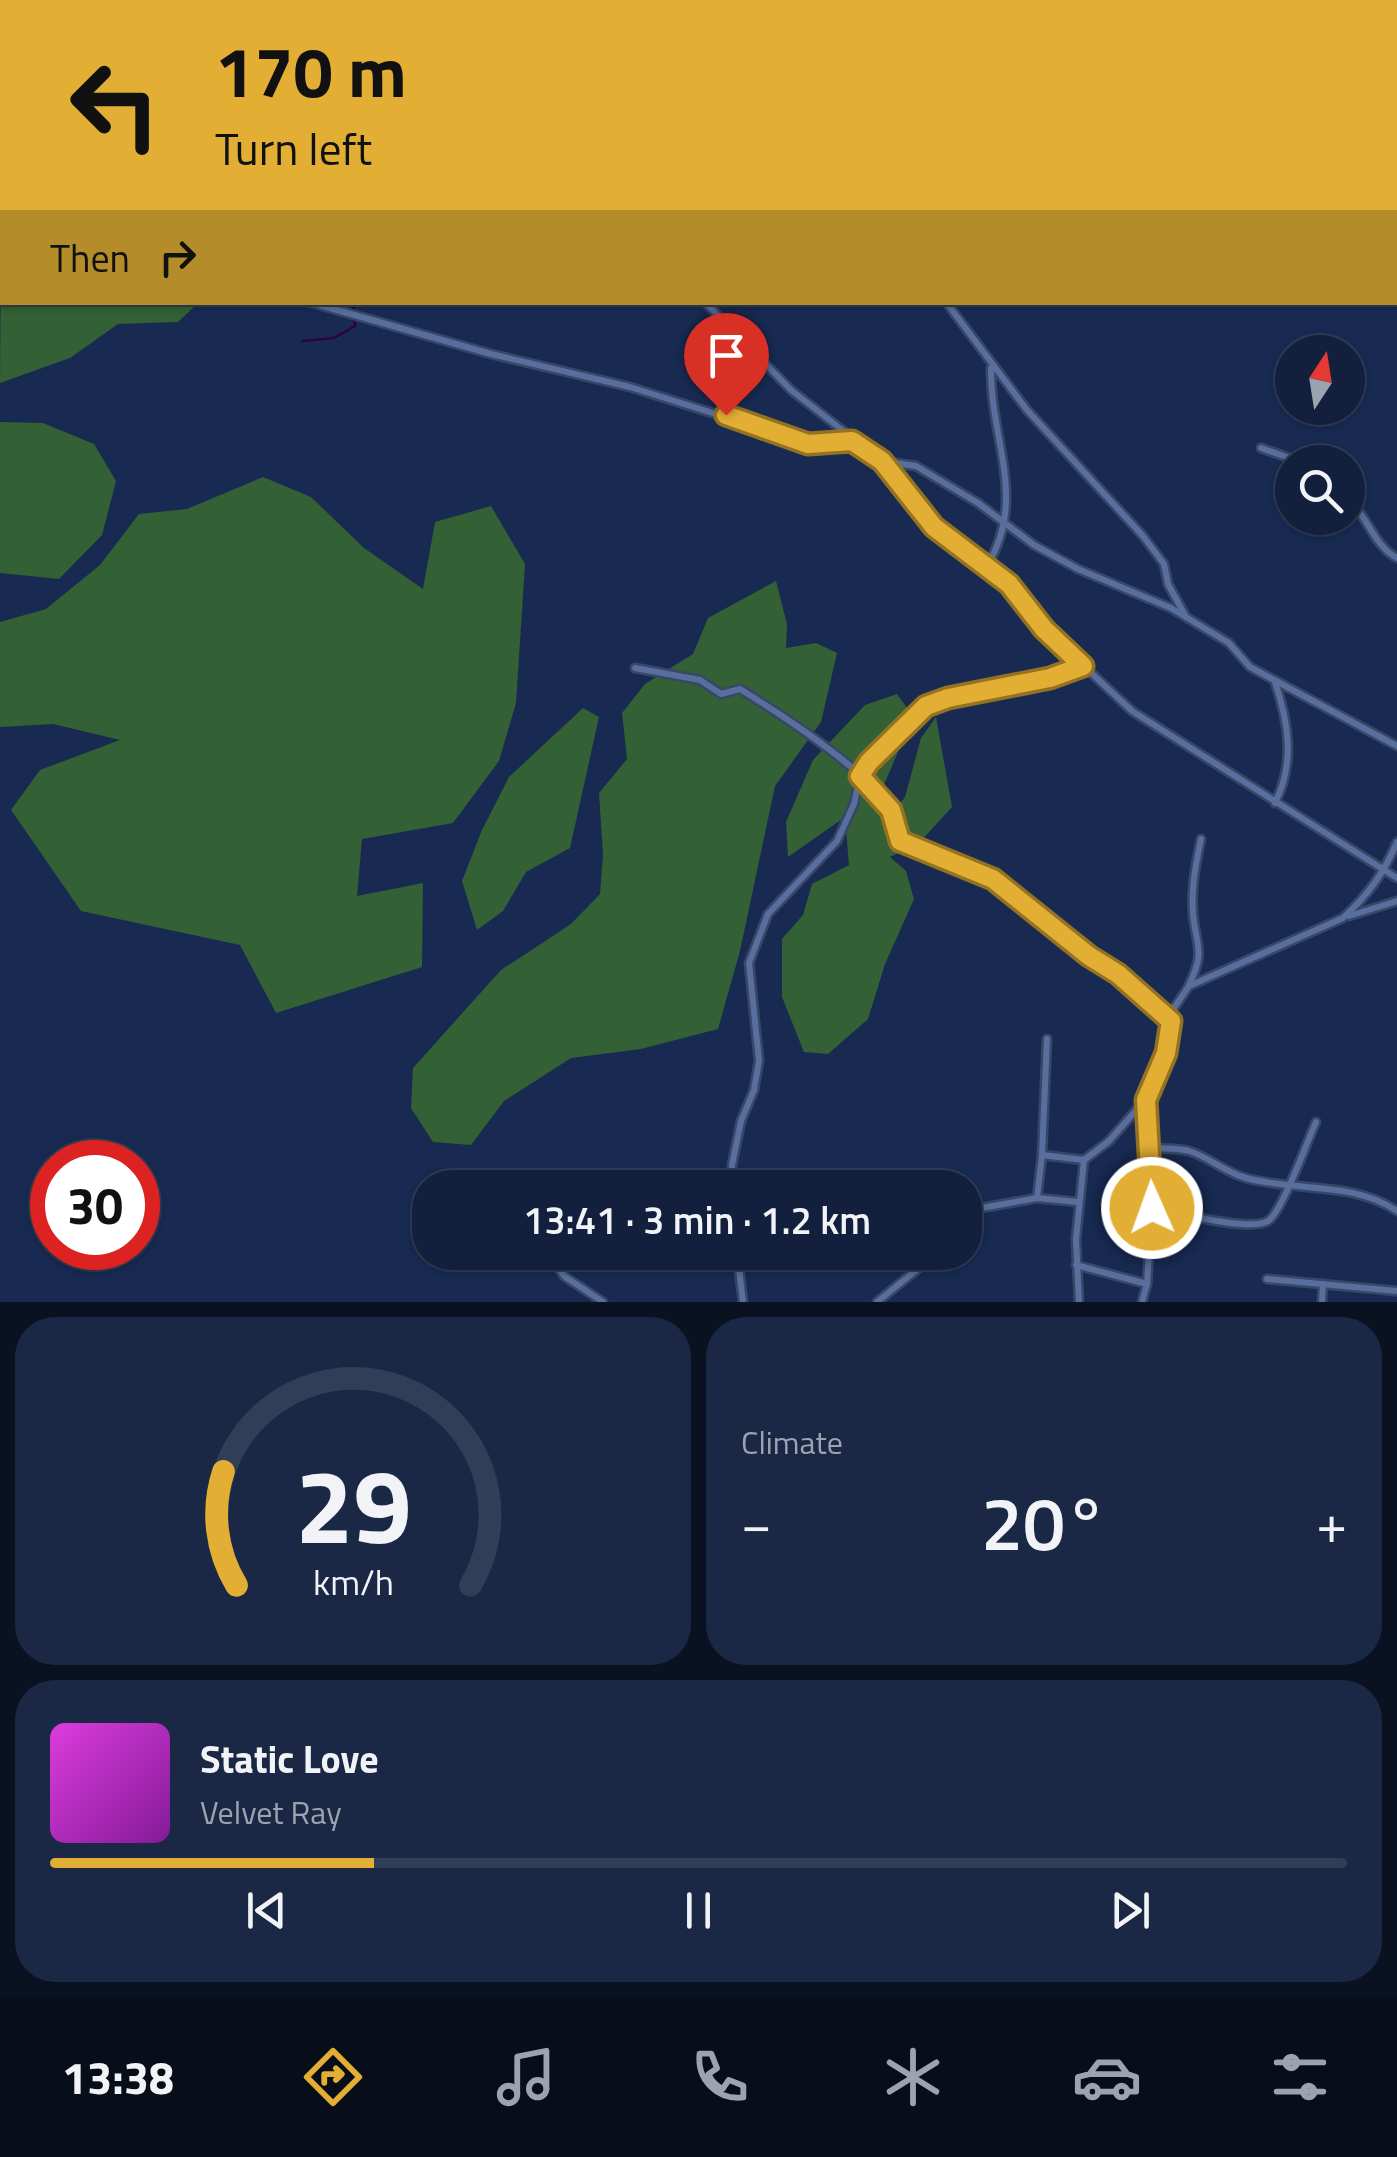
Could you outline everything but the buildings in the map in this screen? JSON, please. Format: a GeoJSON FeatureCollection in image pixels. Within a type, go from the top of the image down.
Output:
{"type":"FeatureCollection","features":[{"type":"Feature","properties":{"kind":"street"},"geometry":{"type":"LineString","coordinates":[[320,305],[491,354],[630,387],[808,444],[852,441]]}},
{"type":"Feature","properties":{"kind":"street"},"geometry":{"type":"LineString","coordinates":[[707,305],[791,390],[882,461],[934,527],[1009,584],[1044,629],[1155,727],[1397,878]]}},
{"type":"Feature","properties":{"kind":"street"},"geometry":{"type":"LineString","coordinates":[[948,305],[991,364],[1099,491],[1143,536],[1164,564],[1168,584],[1186,618]]}},
{"type":"Feature","properties":{"kind":"street"},"geometry":{"type":"LineString","coordinates":[[987,566],[1004,522],[1007,474],[990,402],[991,364]]}},
{"type":"Feature","properties":{"kind":"street"},"geometry":{"type":"LineString","coordinates":[[1261,448],[1275,453]]}},
{"type":"Feature","properties":{"kind":"street"},"geometry":{"type":"LineString","coordinates":[[882,461],[916,466],[1034,545],[1078,569],[1171,608],[1229,643],[1250,668],[1397,746]]}},
{"type":"Feature","properties":{"kind":"street"},"geometry":{"type":"LineString","coordinates":[[1365,520],[1384,550],[1397,558]]}},
{"type":"Feature","properties":{"kind":"street"},"geometry":{"type":"LineString","coordinates":[[732,1170],[758,1062],[750,964],[768,914],[837,841],[854,804],[860,776],[869,762],[926,706],[1050,678],[1083,666]]}},
{"type":"Feature","properties":{"kind":"street"},"geometry":{"type":"LineString","coordinates":[[635,668],[700,680],[721,694],[740,690],[796,724],[860,776],[891,810],[900,841],[993,879],[1118,974],[1171,1021]]}},
{"type":"Feature","properties":{"kind":"street"},"geometry":{"type":"LineString","coordinates":[[1275,681],[1288,734],[1286,781],[1275,803]]}},
{"type":"Feature","properties":{"kind":"street"},"geometry":{"type":"LineString","coordinates":[[1042,1155],[1084,1160],[1108,1142],[1146,1100],[1166,1053],[1174,1008],[1200,962],[1192,910],[1201,839]]}},
{"type":"Feature","properties":{"kind":"street"},"geometry":{"type":"LineString","coordinates":[[1343,918],[1385,871],[1397,842]]}},
{"type":"Feature","properties":{"kind":"street"},"geometry":{"type":"LineString","coordinates":[[1189,986],[1343,918],[1397,901]]}},
{"type":"Feature","properties":{"kind":"street"},"geometry":{"type":"LineString","coordinates":[[1037,1198],[1047,1039]]}},
{"type":"Feature","properties":{"kind":"street"},"geometry":{"type":"LineString","coordinates":[[1142,1302],[1147,1284],[1152,1208],[1146,1100]]}},
{"type":"Feature","properties":{"kind":"street"},"geometry":{"type":"LineString","coordinates":[[1152,1208],[1215,1220],[1259,1224],[1269,1220],[1282,1205],[1316,1122]]}},
{"type":"Feature","properties":{"kind":"street"},"geometry":{"type":"LineString","coordinates":[[1150,1148],[1190,1152],[1242,1178],[1349,1190],[1382,1201],[1397,1211]]}},
{"type":"Feature","properties":{"kind":"street"},"geometry":{"type":"LineString","coordinates":[[1079,1302],[1078,1202],[1084,1160]]}},
{"type":"Feature","properties":{"kind":"street"},"geometry":{"type":"LineString","coordinates":[[982,1208],[1037,1198],[1078,1202]]}},
{"type":"Feature","properties":{"kind":"street"},"geometry":{"type":"LineString","coordinates":[[1076,1265],[1147,1284]]}},
{"type":"Feature","properties":{"kind":"street"},"geometry":{"type":"LineString","coordinates":[[560,1270],[603,1302]]}},
{"type":"Feature","properties":{"kind":"street"},"geometry":{"type":"LineString","coordinates":[[738,1270],[742,1302]]}},
{"type":"Feature","properties":{"kind":"street"},"geometry":{"type":"LineString","coordinates":[[877,1302],[916,1270]]}},
{"type":"Feature","properties":{"kind":"street"},"geometry":{"type":"LineString","coordinates":[[1268,1279],[1397,1291]]}},
{"type":"Feature","properties":{"kind":"street"},"geometry":{"type":"LineString","coordinates":[[1322,1302],[1323,1284]]}},
{"type":"Feature","properties":{"kind":"green space"},"geometry":{"type":"Polygon","coordinates":[[[1,305],[196,305],[178,322],[118,324],[70,358],[0,383],[1,305]]]}},
{"type":"Feature","properties":{"kind":"green space"},"geometry":{"type":"Polygon","coordinates":[[[0,422],[43,423],[94,444],[116,481],[102,535],[59,579],[0,573],[0,422]]]}},
{"type":"Feature","properties":{"kind":"green space"},"geometry":{"type":"Polygon","coordinates":[[[263,477],[311,497],[364,548],[423,589],[435,522],[491,506],[525,564],[516,703],[499,761],[453,823],[362,839],[357,896],[423,883],[422,967],[276,1013],[240,945],[81,911],[11,810],[40,770],[120,740],[53,724],[0,727],[0,622],[46,609],[100,565],[139,514],[187,509],[263,477]]]}},
{"type":"Feature","properties":{"kind":"green space"},"geometry":{"type":"Polygon","coordinates":[[[776,581],[787,624],[786,648],[816,643],[837,653],[821,722],[775,786],[740,951],[718,1029],[641,1049],[571,1058],[504,1101],[471,1145],[433,1142],[411,1108],[413,1068],[501,970],[571,924],[600,894],[603,855],[599,793],[627,759],[622,713],[645,684],[693,654],[708,618],[776,581]]]}},
{"type":"Feature","properties":{"kind":"green space"},"geometry":{"type":"Polygon","coordinates":[[[897,694],[913,716],[881,792],[891,815],[905,797],[921,738],[936,717],[952,807],[919,843],[890,857],[906,871],[914,899],[885,964],[868,1019],[828,1054],[804,1052],[782,997],[782,939],[803,915],[812,884],[849,865],[845,817],[788,857],[786,822],[813,760],[865,705],[897,694]]]}},
{"type":"Feature","properties":{"kind":"green space"},"geometry":{"type":"Polygon","coordinates":[[[583,708],[599,717],[570,848],[526,872],[503,911],[477,930],[462,881],[482,830],[509,777],[583,708]]]}},
{"type":"Feature","properties":{"kind":"waterway"},"geometry":{"type":"LineString","coordinates":[[303,341],[334,338],[355,326],[353,305]]}},
{"type":"Feature","properties":{"kind":"route"},"geometry":{"type":"LineString","coordinates":[[726,415],[808,444],[852,441],[882,461],[934,527],[1009,584],[1044,629],[1083,666],[1050,678],[926,706],[869,762],[860,776],[891,810],[900,841],[993,879],[1089,956],[1118,974],[1171,1021],[1166,1053],[1146,1100],[1152,1208]]}}]}
